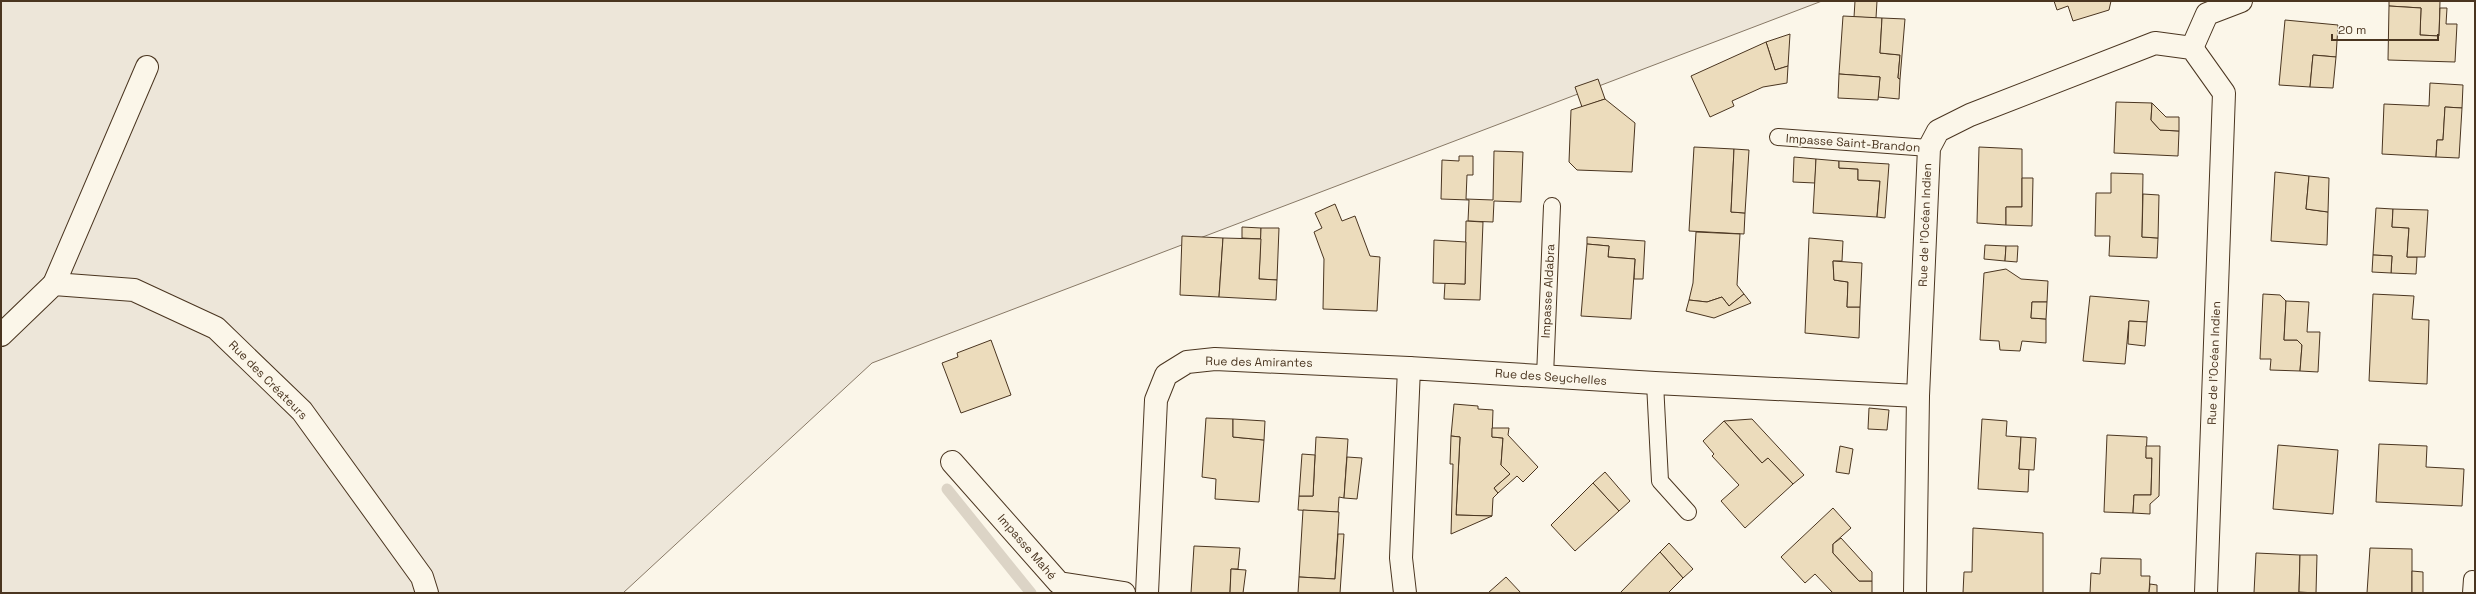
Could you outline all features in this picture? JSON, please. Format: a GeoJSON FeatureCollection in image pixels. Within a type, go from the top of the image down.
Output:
{"type":"FeatureCollection","features":[{"type":"Feature","properties":{"kind":"street"},"geometry":{"type":"LineString","coordinates":[[2192,48],[2206,14],[2241,1]]}},
{"type":"Feature","properties":{"kind":"street","name":"Rue de l'Océan Indien"},"geometry":{"type":"LineString","coordinates":[[1915,593],[1918,396],[1929,148],[1938,131],[1970,115],[2155,43],[2192,48],[2224,93],[2206,593]]}},
{"type":"Feature","properties":{"kind":"street"},"geometry":{"type":"LineString","coordinates":[[1,335],[54,284],[147,67]]}},
{"type":"Feature","properties":{"kind":"street","name":"Rue des Créateurs"},"geometry":{"type":"LineString","coordinates":[[54,284],[134,290],[216,328],[302,410],[422,577],[427,593]]}},
{"type":"Feature","properties":{"kind":"street","name":"Rue des Amirantes"},"geometry":{"type":"LineString","coordinates":[[1147,593],[1156,400],[1166,375],[1187,362],[1215,359],[1409,368]]}},
{"type":"Feature","properties":{"kind":"street"},"geometry":{"type":"LineString","coordinates":[[1405,593],[1401,558],[1409,368]]}},
{"type":"Feature","properties":{"kind":"street","name":"Rue des Seychelles"},"geometry":{"type":"LineString","coordinates":[[1409,368],[1655,383],[1918,396]]}},
{"type":"Feature","properties":{"kind":"street","name":"Impasse Mahé"},"geometry":{"type":"LineString","coordinates":[[952,462],[1059,583],[1124,593]]}},
{"type":"Feature","properties":{"kind":"lane","name":"Impasse Saint-Brandon"},"geometry":{"type":"LineString","coordinates":[[1778,137],[1929,148]]}},
{"type":"Feature","properties":{"kind":"lane","name":"Impasse Aldabra"},"geometry":{"type":"LineString","coordinates":[[1545,376],[1552,206]]}},
{"type":"Feature","properties":{"kind":"lane"},"geometry":{"type":"LineString","coordinates":[[1655,383],[1660,481],[1688,512]]}},
{"type":"Feature","properties":{"kind":"shaded area"},"geometry":{"type":"Polygon","coordinates":[[[1,1],[1822,1],[872,363],[623,593],[1,593],[1,1]]]}},
{"type":"Feature","properties":{"kind":"building"},"geometry":{"type":"Polygon","coordinates":[[[1855,1],[1877,1],[1876,18],[1854,17],[1855,1]]]}},
{"type":"Feature","properties":{"kind":"building"},"geometry":{"type":"Polygon","coordinates":[[[2054,1],[2111,1],[2109,10],[2073,21],[2068,6],[2057,10],[2054,1]]]}},
{"type":"Feature","properties":{"kind":"building"},"geometry":{"type":"Polygon","coordinates":[[[2389,1],[2440,1],[2439,36],[2420,35],[2421,8],[2389,6],[2389,1]]]}},
{"type":"Feature","properties":{"kind":"building"},"geometry":{"type":"Polygon","coordinates":[[[2389,6],[2421,8],[2420,35],[2439,36],[2440,8],[2447,8],[2446,24],[2457,24],[2455,62],[2388,60],[2389,6]]]}},
{"type":"Feature","properties":{"kind":"building"},"geometry":{"type":"Polygon","coordinates":[[[1843,16],[1882,18],[1880,53],[1900,55],[1898,78],[1900,79],[1899,99],[1878,97],[1880,77],[1839,74],[1843,16]]]}},
{"type":"Feature","properties":{"kind":"building"},"geometry":{"type":"Polygon","coordinates":[[[1882,18],[1905,19],[1900,79],[1898,78],[1900,55],[1880,53],[1882,18]]]}},
{"type":"Feature","properties":{"kind":"building"},"geometry":{"type":"Polygon","coordinates":[[[2285,20],[2338,25],[2336,57],[2313,55],[2310,87],[2279,85],[2285,20]]]}},
{"type":"Feature","properties":{"kind":"building"},"geometry":{"type":"Polygon","coordinates":[[[1790,34],[1788,66],[1775,70],[1766,42],[1790,34]]]}},
{"type":"Feature","properties":{"kind":"building"},"geometry":{"type":"Polygon","coordinates":[[[1766,42],[1775,70],[1788,66],[1787,83],[1763,87],[1732,101],[1734,106],[1710,117],[1691,76],[1766,42]]]}},
{"type":"Feature","properties":{"kind":"building"},"geometry":{"type":"Polygon","coordinates":[[[2313,55],[2336,57],[2333,88],[2310,87],[2313,55]]]}},
{"type":"Feature","properties":{"kind":"building"},"geometry":{"type":"Polygon","coordinates":[[[1839,74],[1880,77],[1878,100],[1838,98],[1839,74]]]}},
{"type":"Feature","properties":{"kind":"building"},"geometry":{"type":"Polygon","coordinates":[[[1598,79],[1605,99],[1582,107],[1575,87],[1598,79]]]}},
{"type":"Feature","properties":{"kind":"building"},"geometry":{"type":"Polygon","coordinates":[[[2430,83],[2463,85],[2462,108],[2445,107],[2443,140],[2437,140],[2436,157],[2382,154],[2384,104],[2429,106],[2430,83]]]}},
{"type":"Feature","properties":{"kind":"building"},"geometry":{"type":"Polygon","coordinates":[[[1605,99],[1635,123],[1632,172],[1577,170],[1569,162],[1571,110],[1605,99]]]}},
{"type":"Feature","properties":{"kind":"building"},"geometry":{"type":"Polygon","coordinates":[[[2116,102],[2152,103],[2151,120],[2160,130],[2179,131],[2178,156],[2114,153],[2116,102]]]}},
{"type":"Feature","properties":{"kind":"building"},"geometry":{"type":"Polygon","coordinates":[[[2152,103],[2166,117],[2179,117],[2179,131],[2160,130],[2151,120],[2152,103]]]}},
{"type":"Feature","properties":{"kind":"building"},"geometry":{"type":"Polygon","coordinates":[[[2445,107],[2462,108],[2459,158],[2436,157],[2437,140],[2443,140],[2445,107]]]}},
{"type":"Feature","properties":{"kind":"building"},"geometry":{"type":"Polygon","coordinates":[[[1694,147],[1734,149],[1731,212],[1745,213],[1744,234],[1689,231],[1694,147]]]}},
{"type":"Feature","properties":{"kind":"building"},"geometry":{"type":"Polygon","coordinates":[[[1979,147],[2022,149],[2022,207],[2006,207],[2006,225],[1977,223],[1979,147]]]}},
{"type":"Feature","properties":{"kind":"building"},"geometry":{"type":"Polygon","coordinates":[[[1734,149],[1749,150],[1745,213],[1731,212],[1734,149]]]}},
{"type":"Feature","properties":{"kind":"building"},"geometry":{"type":"Polygon","coordinates":[[[1494,151],[1523,152],[1521,202],[1494,201],[1493,222],[1468,221],[1469,200],[1441,199],[1442,160],[1459,161],[1459,156],[1473,156],[1473,175],[1467,175],[1466,199],[1493,200],[1494,151]]]}},
{"type":"Feature","properties":{"kind":"building"},"geometry":{"type":"Polygon","coordinates":[[[1794,157],[1816,159],[1815,183],[1793,182],[1794,157]]]}},
{"type":"Feature","properties":{"kind":"building"},"geometry":{"type":"Polygon","coordinates":[[[1816,159],[1839,161],[1839,168],[1858,169],[1858,180],[1880,181],[1877,217],[1813,213],[1816,159]]]}},
{"type":"Feature","properties":{"kind":"building"},"geometry":{"type":"Polygon","coordinates":[[[1839,161],[1889,164],[1885,218],[1877,217],[1880,181],[1858,180],[1858,169],[1839,168],[1839,161]]]}},
{"type":"Feature","properties":{"kind":"building"},"geometry":{"type":"Polygon","coordinates":[[[2275,172],[2309,176],[2306,209],[2328,212],[2327,245],[2271,241],[2275,172]]]}},
{"type":"Feature","properties":{"kind":"building"},"geometry":{"type":"Polygon","coordinates":[[[2111,173],[2143,174],[2142,237],[2158,238],[2157,258],[2109,256],[2110,236],[2095,236],[2096,193],[2111,193],[2111,173]]]}},
{"type":"Feature","properties":{"kind":"building"},"geometry":{"type":"Polygon","coordinates":[[[2309,176],[2329,178],[2328,212],[2306,209],[2309,176]]]}},
{"type":"Feature","properties":{"kind":"building"},"geometry":{"type":"Polygon","coordinates":[[[2022,178],[2033,178],[2032,226],[2006,225],[2006,207],[2022,207],[2022,178]]]}},
{"type":"Feature","properties":{"kind":"building"},"geometry":{"type":"Polygon","coordinates":[[[2143,194],[2159,195],[2158,238],[2142,237],[2143,194]]]}},
{"type":"Feature","properties":{"kind":"building"},"geometry":{"type":"Polygon","coordinates":[[[1335,204],[1342,221],[1355,216],[1370,256],[1380,257],[1377,311],[1323,309],[1324,259],[1314,232],[1322,228],[1315,213],[1335,204]]]}},
{"type":"Feature","properties":{"kind":"building"},"geometry":{"type":"Polygon","coordinates":[[[2376,208],[2393,209],[2392,227],[2409,228],[2407,257],[2417,257],[2416,274],[2391,273],[2392,256],[2373,255],[2376,208]]]}},
{"type":"Feature","properties":{"kind":"building"},"geometry":{"type":"Polygon","coordinates":[[[2393,209],[2428,210],[2425,257],[2407,257],[2409,228],[2392,227],[2393,209]]]}},
{"type":"Feature","properties":{"kind":"building"},"geometry":{"type":"Polygon","coordinates":[[[1466,221],[1483,222],[1480,300],[1444,299],[1445,283],[1465,284],[1466,221]]]}},
{"type":"Feature","properties":{"kind":"building"},"geometry":{"type":"Polygon","coordinates":[[[1242,227],[1261,228],[1261,239],[1242,238],[1242,227]]]}},
{"type":"Feature","properties":{"kind":"building"},"geometry":{"type":"Polygon","coordinates":[[[1261,228],[1279,228],[1277,280],[1259,279],[1261,228]]]}},
{"type":"Feature","properties":{"kind":"building"},"geometry":{"type":"Polygon","coordinates":[[[1696,232],[1740,234],[1737,285],[1744,294],[1729,306],[1722,297],[1707,302],[1689,300],[1693,283],[1696,232]]]}},
{"type":"Feature","properties":{"kind":"building"},"geometry":{"type":"Polygon","coordinates":[[[1182,236],[1223,238],[1219,297],[1180,295],[1182,236]]]}},
{"type":"Feature","properties":{"kind":"building"},"geometry":{"type":"Polygon","coordinates":[[[1587,237],[1645,241],[1643,279],[1634,279],[1635,259],[1608,257],[1609,246],[1587,244],[1587,237]]]}},
{"type":"Feature","properties":{"kind":"building"},"geometry":{"type":"Polygon","coordinates":[[[1223,238],[1261,239],[1259,279],[1277,280],[1276,300],[1219,297],[1223,238]]]}},
{"type":"Feature","properties":{"kind":"building"},"geometry":{"type":"Polygon","coordinates":[[[1809,238],[1843,241],[1842,261],[1833,261],[1834,280],[1848,282],[1847,307],[1860,307],[1859,338],[1805,333],[1809,238]]]}},
{"type":"Feature","properties":{"kind":"building"},"geometry":{"type":"Polygon","coordinates":[[[1434,240],[1466,242],[1465,284],[1433,283],[1434,240]]]}},
{"type":"Feature","properties":{"kind":"building"},"geometry":{"type":"Polygon","coordinates":[[[1587,244],[1609,246],[1608,257],[1635,259],[1631,319],[1581,316],[1587,244]]]}},
{"type":"Feature","properties":{"kind":"building"},"geometry":{"type":"Polygon","coordinates":[[[1985,245],[2006,246],[2005,261],[1984,259],[1985,245]]]}},
{"type":"Feature","properties":{"kind":"building"},"geometry":{"type":"Polygon","coordinates":[[[2006,246],[2018,246],[2017,262],[2005,261],[2006,246]]]}},
{"type":"Feature","properties":{"kind":"building"},"geometry":{"type":"Polygon","coordinates":[[[2373,255],[2392,256],[2391,273],[2372,272],[2373,255]]]}},
{"type":"Feature","properties":{"kind":"building"},"geometry":{"type":"Polygon","coordinates":[[[1833,261],[1862,263],[1860,307],[1847,307],[1848,282],[1834,280],[1833,261]]]}},
{"type":"Feature","properties":{"kind":"building"},"geometry":{"type":"Polygon","coordinates":[[[2006,269],[2021,279],[2048,281],[2047,302],[2032,302],[2031,318],[2046,319],[2046,343],[2022,341],[2020,351],[2000,350],[1999,341],[1980,340],[1984,273],[2006,269]]]}},
{"type":"Feature","properties":{"kind":"building"},"geometry":{"type":"Polygon","coordinates":[[[1744,294],[1751,303],[1714,318],[1686,311],[1689,300],[1707,302],[1722,297],[1729,306],[1744,294]]]}},
{"type":"Feature","properties":{"kind":"building"},"geometry":{"type":"Polygon","coordinates":[[[2263,294],[2280,295],[2286,301],[2284,340],[2297,340],[2302,345],[2300,371],[2270,370],[2271,359],[2260,359],[2263,294]]]}},
{"type":"Feature","properties":{"kind":"building"},"geometry":{"type":"Polygon","coordinates":[[[2373,294],[2414,296],[2412,319],[2429,320],[2427,384],[2369,381],[2373,294]]]}},
{"type":"Feature","properties":{"kind":"building"},"geometry":{"type":"Polygon","coordinates":[[[2090,296],[2149,301],[2147,322],[2129,321],[2125,364],[2083,361],[2090,296]]]}},
{"type":"Feature","properties":{"kind":"building"},"geometry":{"type":"Polygon","coordinates":[[[2286,301],[2309,302],[2307,332],[2320,332],[2318,372],[2300,371],[2302,345],[2297,340],[2284,340],[2286,301]]]}},
{"type":"Feature","properties":{"kind":"building"},"geometry":{"type":"Polygon","coordinates":[[[2032,302],[2047,302],[2046,319],[2031,318],[2032,302]]]}},
{"type":"Feature","properties":{"kind":"building"},"geometry":{"type":"Polygon","coordinates":[[[2129,321],[2147,322],[2145,346],[2128,344],[2129,321]]]}},
{"type":"Feature","properties":{"kind":"building"},"geometry":{"type":"Polygon","coordinates":[[[991,340],[1011,395],[961,413],[942,363],[958,357],[957,353],[991,340]]]}},
{"type":"Feature","properties":{"kind":"building"},"geometry":{"type":"Polygon","coordinates":[[[1454,404],[1478,406],[1478,409],[1493,410],[1492,437],[1503,438],[1501,465],[1510,474],[1494,488],[1498,493],[1493,498],[1492,516],[1456,515],[1460,437],[1451,436],[1454,404]]]}},
{"type":"Feature","properties":{"kind":"building"},"geometry":{"type":"Polygon","coordinates":[[[1869,408],[1889,410],[1887,430],[1868,429],[1869,408]]]}},
{"type":"Feature","properties":{"kind":"building"},"geometry":{"type":"Polygon","coordinates":[[[1206,418],[1233,419],[1233,437],[1264,440],[1259,502],[1215,499],[1216,479],[1202,477],[1206,418]]]}},
{"type":"Feature","properties":{"kind":"building"},"geometry":{"type":"Polygon","coordinates":[[[1233,419],[1265,421],[1264,440],[1233,437],[1233,419]]]}},
{"type":"Feature","properties":{"kind":"building"},"geometry":{"type":"Polygon","coordinates":[[[1752,419],[1804,475],[1793,484],[1768,458],[1762,463],[1724,421],[1752,419]]]}},
{"type":"Feature","properties":{"kind":"building"},"geometry":{"type":"Polygon","coordinates":[[[1982,419],[2007,421],[2006,436],[2021,437],[2019,469],[2029,469],[2028,492],[1978,489],[1982,419]]]}},
{"type":"Feature","properties":{"kind":"building"},"geometry":{"type":"Polygon","coordinates":[[[1724,421],[1762,463],[1768,458],[1793,484],[1745,528],[1721,501],[1739,485],[1712,456],[1714,454],[1703,441],[1724,421]]]}},
{"type":"Feature","properties":{"kind":"building"},"geometry":{"type":"Polygon","coordinates":[[[1492,428],[1509,428],[1508,435],[1538,467],[1523,482],[1517,476],[1498,493],[1494,488],[1510,474],[1501,465],[1503,438],[1492,437],[1492,428]]]}},
{"type":"Feature","properties":{"kind":"building"},"geometry":{"type":"Polygon","coordinates":[[[2107,435],[2147,437],[2146,458],[2152,458],[2151,495],[2134,495],[2133,513],[2104,512],[2107,435]]]}},
{"type":"Feature","properties":{"kind":"building"},"geometry":{"type":"Polygon","coordinates":[[[1451,436],[1460,437],[1456,515],[1492,516],[1451,534],[1453,464],[1450,464],[1451,436]]]}},
{"type":"Feature","properties":{"kind":"building"},"geometry":{"type":"Polygon","coordinates":[[[1316,437],[1348,439],[1344,498],[1339,497],[1338,512],[1298,510],[1299,496],[1313,496],[1316,437]]]}},
{"type":"Feature","properties":{"kind":"building"},"geometry":{"type":"Polygon","coordinates":[[[2021,437],[2036,438],[2034,470],[2019,469],[2021,437]]]}},
{"type":"Feature","properties":{"kind":"building"},"geometry":{"type":"Polygon","coordinates":[[[2379,444],[2427,446],[2426,467],[2464,469],[2462,506],[2376,502],[2379,444]]]}},
{"type":"Feature","properties":{"kind":"building"},"geometry":{"type":"Polygon","coordinates":[[[2278,445],[2338,450],[2333,514],[2273,509],[2278,445]]]}},
{"type":"Feature","properties":{"kind":"building"},"geometry":{"type":"Polygon","coordinates":[[[1840,446],[1853,449],[1849,474],[1836,472],[1840,446]]]}},
{"type":"Feature","properties":{"kind":"building"},"geometry":{"type":"Polygon","coordinates":[[[2146,446],[2160,446],[2159,496],[2150,504],[2150,514],[2133,513],[2134,495],[2151,495],[2152,458],[2146,458],[2146,446]]]}},
{"type":"Feature","properties":{"kind":"building"},"geometry":{"type":"Polygon","coordinates":[[[1302,454],[1315,455],[1313,496],[1299,496],[1302,454]]]}},
{"type":"Feature","properties":{"kind":"building"},"geometry":{"type":"Polygon","coordinates":[[[1347,457],[1362,458],[1357,499],[1344,498],[1347,457]]]}},
{"type":"Feature","properties":{"kind":"building"},"geometry":{"type":"Polygon","coordinates":[[[1605,472],[1630,501],[1619,511],[1593,483],[1605,472]]]}},
{"type":"Feature","properties":{"kind":"building"},"geometry":{"type":"Polygon","coordinates":[[[1593,483],[1619,511],[1575,551],[1551,525],[1593,483]]]}},
{"type":"Feature","properties":{"kind":"building"},"geometry":{"type":"Polygon","coordinates":[[[1833,508],[1851,528],[1833,544],[1833,553],[1859,581],[1872,581],[1872,593],[1833,593],[1815,574],[1805,583],[1781,557],[1833,508]]]}},
{"type":"Feature","properties":{"kind":"building"},"geometry":{"type":"Polygon","coordinates":[[[1303,510],[1339,512],[1335,579],[1299,577],[1303,510]]]}},
{"type":"Feature","properties":{"kind":"building"},"geometry":{"type":"Polygon","coordinates":[[[1973,528],[2043,533],[2043,593],[1963,593],[1964,572],[1972,572],[1973,528]]]}},
{"type":"Feature","properties":{"kind":"building"},"geometry":{"type":"Polygon","coordinates":[[[1338,534],[1344,534],[1340,593],[1298,593],[1299,577],[1335,579],[1338,534]]]}},
{"type":"Feature","properties":{"kind":"building"},"geometry":{"type":"Polygon","coordinates":[[[1841,538],[1872,572],[1872,581],[1859,581],[1833,553],[1833,544],[1841,538]]]}},
{"type":"Feature","properties":{"kind":"building"},"geometry":{"type":"Polygon","coordinates":[[[1669,543],[1693,569],[1683,578],[1660,552],[1669,543]]]}},
{"type":"Feature","properties":{"kind":"building"},"geometry":{"type":"Polygon","coordinates":[[[1194,546],[1240,548],[1238,569],[1231,569],[1230,593],[1191,593],[1194,546]]]}},
{"type":"Feature","properties":{"kind":"building"},"geometry":{"type":"Polygon","coordinates":[[[2370,548],[2412,549],[2412,593],[2367,593],[2370,548]]]}},
{"type":"Feature","properties":{"kind":"building"},"geometry":{"type":"Polygon","coordinates":[[[1660,552],[1683,578],[1668,593],[1620,593],[1660,552]]]}},
{"type":"Feature","properties":{"kind":"building"},"geometry":{"type":"Polygon","coordinates":[[[2256,553],[2300,555],[2299,592],[2316,593],[2254,593],[2256,553]]]}},
{"type":"Feature","properties":{"kind":"building"},"geometry":{"type":"Polygon","coordinates":[[[2300,555],[2317,555],[2316,593],[2299,592],[2300,555]]]}},
{"type":"Feature","properties":{"kind":"building"},"geometry":{"type":"Polygon","coordinates":[[[2101,558],[2141,559],[2141,576],[2150,576],[2149,593],[2090,593],[2091,573],[2100,574],[2101,558]]]}},
{"type":"Feature","properties":{"kind":"building"},"geometry":{"type":"Polygon","coordinates":[[[1231,569],[1246,570],[1243,593],[1230,593],[1231,569]]]}},
{"type":"Feature","properties":{"kind":"building"},"geometry":{"type":"Polygon","coordinates":[[[2412,571],[2423,572],[2423,593],[2412,593],[2412,571]]]}},
{"type":"Feature","properties":{"kind":"building"},"geometry":{"type":"Polygon","coordinates":[[[1506,577],[1521,593],[1488,593],[1506,577]]]}},
{"type":"Feature","properties":{"kind":"building"},"geometry":{"type":"Polygon","coordinates":[[[2150,584],[2157,585],[2157,593],[2149,593],[2150,584]]]}},
{"type":"Feature","properties":{"kind":"waterway"},"geometry":{"type":"LineString","coordinates":[[947,489],[1031,593]]}}]}
